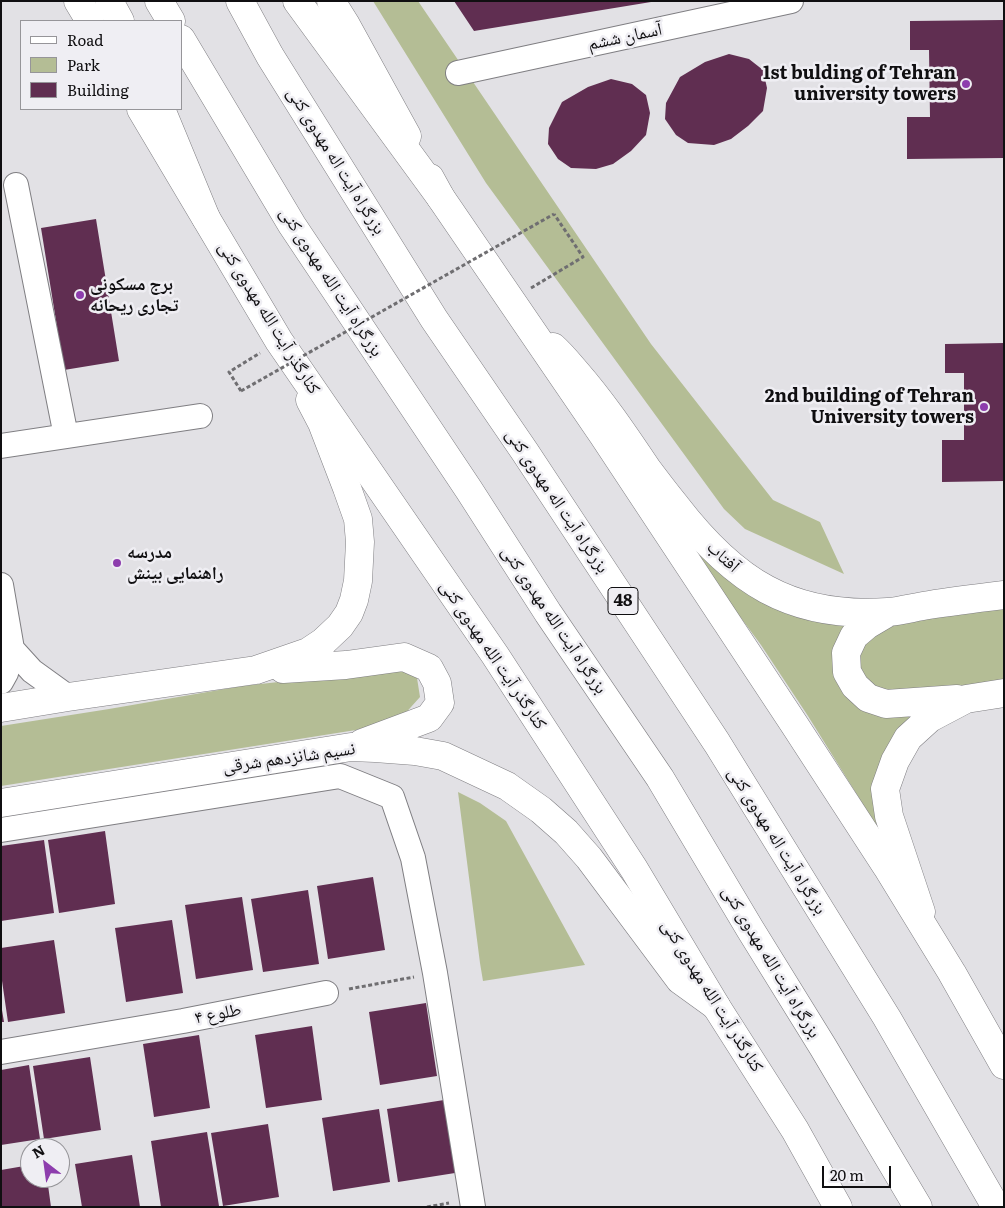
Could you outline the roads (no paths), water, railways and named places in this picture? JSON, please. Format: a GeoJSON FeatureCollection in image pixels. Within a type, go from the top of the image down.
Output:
{"type":"FeatureCollection","features":[{"type":"Feature","properties":{"kind":"main road"},"geometry":{"type":"LineString","coordinates":[[78,1],[89,20]]}},
{"type":"Feature","properties":{"kind":"main road"},"geometry":{"type":"LineString","coordinates":[[109,1],[119,20]]}},
{"type":"Feature","properties":{"kind":"main road"},"geometry":{"type":"LineString","coordinates":[[159,1],[170,20]]}},
{"type":"Feature","properties":{"kind":"main road","name":"بزرگراه آیت اله مهدوی کنی"},"geometry":{"type":"LineString","coordinates":[[240,1],[270,56],[434,319],[531,460],[722,752],[887,1018],[996,1207]]}},
{"type":"Feature","properties":{"kind":"main road"},"geometry":{"type":"LineString","coordinates":[[297,1],[441,198],[533,330],[887,867],[1004,1065]]}},
{"type":"Feature","properties":{"kind":"main road"},"geometry":{"type":"LineString","coordinates":[[331,1],[441,198]]}},
{"type":"Feature","properties":{"kind":"main road","name":"بزرگراه آیت الله مهدوی کنی"},"geometry":{"type":"LineString","coordinates":[[182,41],[292,225],[469,490],[548,613],[660,778],[918,1207]]}},
{"type":"Feature","properties":{"kind":"main road","name":"کنارگذر آیت الله مهدوی کنی"},"geometry":{"type":"LineString","coordinates":[[142,110],[279,341],[495,655],[634,868],[716,1006],[795,1130],[838,1207]]}},
{"type":"Feature","properties":{"kind":"main road"},"geometry":{"type":"LineString","coordinates":[[161,110],[206,218]]}},
{"type":"Feature","properties":{"kind":"main road","name":"آفتاب"},"geometry":{"type":"LineString","coordinates":[[533,330],[558,352],[584,381],[686,519],[709,545],[754,583],[772,593],[795,602],[822,609],[845,612],[889,612],[1004,594]]}},
{"type":"Feature","properties":{"kind":"main road"},"geometry":{"type":"LineString","coordinates":[[256,670],[308,652],[323,642],[340,626],[349,613],[358,581],[360,542],[358,520],[322,423],[279,341]]}},
{"type":"Feature","properties":{"kind":"main road"},"geometry":{"type":"LineString","coordinates":[[889,612],[867,625],[854,636],[846,653],[847,672],[854,686],[868,698],[886,704],[966,699],[1004,693]]}},
{"type":"Feature","properties":{"kind":"main road"},"geometry":{"type":"LineString","coordinates":[[1,708],[256,670],[346,665],[404,657],[429,668],[437,683],[440,703],[430,718],[351,747]]}},
{"type":"Feature","properties":{"kind":"main road"},"geometry":{"type":"LineString","coordinates":[[930,938],[889,816],[885,789],[895,761],[908,738],[930,718],[966,699]]}},
{"type":"Feature","properties":{"kind":"main road","name":"نسیم شانزدهم شرقی"},"geometry":{"type":"LineString","coordinates":[[1,803],[351,747],[415,751],[443,756],[507,786],[541,810],[566,832],[589,858],[680,980],[716,1006]]}},
{"type":"Feature","properties":{"kind":"street","name":"آسمان ششم"},"geometry":{"type":"LineString","coordinates":[[458,73],[784,2]]}},
{"type":"Feature","properties":{"kind":"street"},"geometry":{"type":"LineString","coordinates":[[16,185],[66,436]]}},
{"type":"Feature","properties":{"kind":"street"},"geometry":{"type":"LineString","coordinates":[[1,446],[200,416]]}},
{"type":"Feature","properties":{"kind":"street"},"geometry":{"type":"LineString","coordinates":[[1,585],[12,649],[6,673],[1,682]]}},
{"type":"Feature","properties":{"kind":"street"},"geometry":{"type":"LineString","coordinates":[[12,649],[32,671],[68,697]]}},
{"type":"Feature","properties":{"kind":"street"},"geometry":{"type":"LineString","coordinates":[[1,830],[340,776],[392,797],[413,858],[435,973],[473,1207]]}},
{"type":"Feature","properties":{"kind":"street","name":"طلوع ۴"},"geometry":{"type":"LineString","coordinates":[[1,1052],[183,1021],[326,993]]}},
{"type":"Feature","properties":{"kind":"place","name":"1st bulding of Tehran university towers"},"geometry":{"type":"Point","coordinates":[966,84]}},
{"type":"Feature","properties":{"kind":"place","name":"برج مسکونی تجاری ریحانه"},"geometry":{"type":"Point","coordinates":[80,295]}},
{"type":"Feature","properties":{"kind":"place","name":"2nd building of Tehran University towers"},"geometry":{"type":"Point","coordinates":[984,407]}},
{"type":"Feature","properties":{"kind":"place","name":"مدرسه راهنمایی بینش"},"geometry":{"type":"Point","coordinates":[117,563]}}]}
